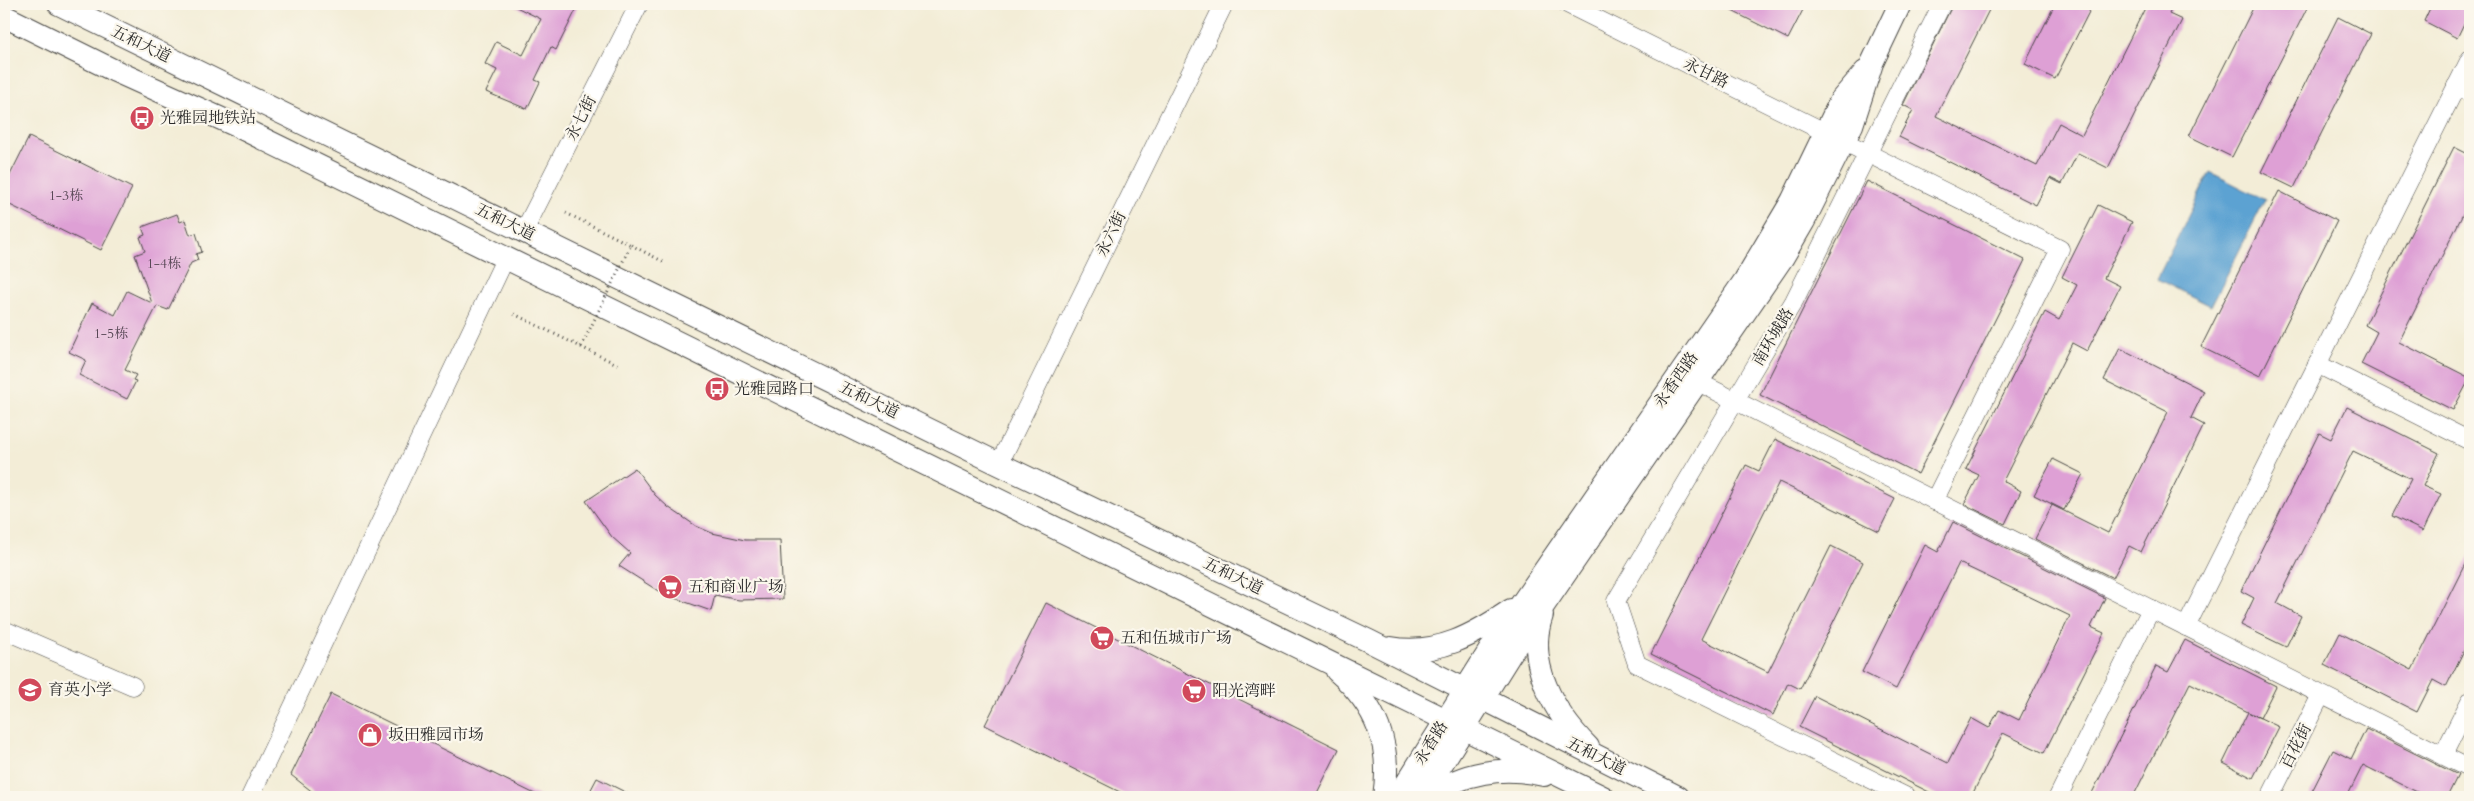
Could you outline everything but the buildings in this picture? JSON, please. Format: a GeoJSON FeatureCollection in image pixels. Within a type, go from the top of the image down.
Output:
{"type":"FeatureCollection","features":[{"type":"Feature","properties":{"kind":"main road","name":"五和大道"},"geometry":{"type":"LineString","coordinates":[[59,4],[999,464],[1369,641],[1678,797]]}},
{"type":"Feature","properties":{"kind":"main road","name":"永香西路"},"geometry":{"type":"LineString","coordinates":[[1473,693],[1524,600],[1750,272],[1792,201],[1835,137],[1852,125],[1872,63],[1900,4]]}},
{"type":"Feature","properties":{"kind":"main road","name":"五和大道"},"geometry":{"type":"LineString","coordinates":[[8,19],[112,70],[235,125],[504,259],[1587,789]]}},
{"type":"Feature","properties":{"kind":"main road","name":"永香西路"},"geometry":{"type":"LineString","coordinates":[[1473,693],[1548,600],[1783,257],[1835,137]]}},
{"type":"Feature","properties":{"kind":"main road"},"geometry":{"type":"LineString","coordinates":[[1369,641],[1410,651],[1444,646],[1481,630],[1524,600]]}},
{"type":"Feature","properties":{"kind":"main road"},"geometry":{"type":"LineString","coordinates":[[1429,797],[1472,774],[1492,771],[1514,770],[1587,789],[1603,760],[1573,732],[1562,717],[1541,675],[1537,657],[1539,623],[1548,600]]}},
{"type":"Feature","properties":{"kind":"main road"},"geometry":{"type":"LineString","coordinates":[[1335,625],[1321,658],[1358,693],[1371,709],[1380,727],[1386,747],[1384,797]]}},
{"type":"Feature","properties":{"kind":"main road","name":"永香路"},"geometry":{"type":"LineString","coordinates":[[1421,797],[1455,724],[1473,693]]}},
{"type":"Feature","properties":{"kind":"main road","name":"永香路"},"geometry":{"type":"LineString","coordinates":[[1398,797],[1455,724]]}},
{"type":"Feature","properties":{"kind":"street","name":"永七街"},"geometry":{"type":"LineString","coordinates":[[524,231],[639,4]]}},
{"type":"Feature","properties":{"kind":"street","name":"永六街"},"geometry":{"type":"LineString","coordinates":[[999,464],[1224,4]]}},
{"type":"Feature","properties":{"kind":"street","name":"永甘路"},"geometry":{"type":"LineString","coordinates":[[1567,4],[2060,249],[1934,501]]}},
{"type":"Feature","properties":{"kind":"street","name":"南环城路"},"geometry":{"type":"LineString","coordinates":[[1906,797],[1637,664],[1616,601],[1794,301],[1942,4]]}},
{"type":"Feature","properties":{"kind":"street"},"geometry":{"type":"LineString","coordinates":[[2186,627],[2318,364],[2463,90],[2470,59]]}},
{"type":"Feature","properties":{"kind":"street"},"geometry":{"type":"LineString","coordinates":[[250,797],[504,259]]}},
{"type":"Feature","properties":{"kind":"street"},"geometry":{"type":"LineString","coordinates":[[2318,364],[2470,441]]}},
{"type":"Feature","properties":{"kind":"street"},"geometry":{"type":"LineString","coordinates":[[1698,382],[2470,769]]}},
{"type":"Feature","properties":{"kind":"street"},"geometry":{"type":"LineString","coordinates":[[2058,797],[2151,609]]}},
{"type":"Feature","properties":{"kind":"street"},"geometry":{"type":"LineString","coordinates":[[4,630],[132,686]]}},
{"type":"Feature","properties":{"kind":"street","name":"百花街"},"geometry":{"type":"LineString","coordinates":[[2270,797],[2322,695]]}},
{"type":"Feature","properties":{"kind":"street"},"geometry":{"type":"LineString","coordinates":[[2443,756],[2470,701]]}},
{"type":"Feature","properties":{"kind":"path"},"geometry":{"type":"LineString","coordinates":[[566,213],[666,263]]}},
{"type":"Feature","properties":{"kind":"path"},"geometry":{"type":"LineString","coordinates":[[581,347],[631,245]]}},
{"type":"Feature","properties":{"kind":"path"},"geometry":{"type":"LineString","coordinates":[[514,314],[619,365]]}},
{"type":"Feature","properties":{"kind":"water"},"geometry":{"type":"Polygon","coordinates":[[[2210,172],[2265,200],[2211,306],[2157,279],[2210,172]]]}},
{"type":"Feature","properties":{"kind":"place","name":"光雅园地铁站"},"geometry":{"type":"Point","coordinates":[142,118]}},
{"type":"Feature","properties":{"kind":"place","name":"光雅园路口"},"geometry":{"type":"Point","coordinates":[717,389]}},
{"type":"Feature","properties":{"kind":"place","name":"五和商业广场"},"geometry":{"type":"Point","coordinates":[670,587]}},
{"type":"Feature","properties":{"kind":"place","name":"五和伍城市广场"},"geometry":{"type":"Point","coordinates":[1102,638]}},
{"type":"Feature","properties":{"kind":"place","name":"育英小学"},"geometry":{"type":"Point","coordinates":[30,690]}},
{"type":"Feature","properties":{"kind":"place","name":"阳光湾畔"},"geometry":{"type":"Point","coordinates":[1194,691]}},
{"type":"Feature","properties":{"kind":"place","name":"坂田雅园市场"},"geometry":{"type":"Point","coordinates":[370,735]}}]}
